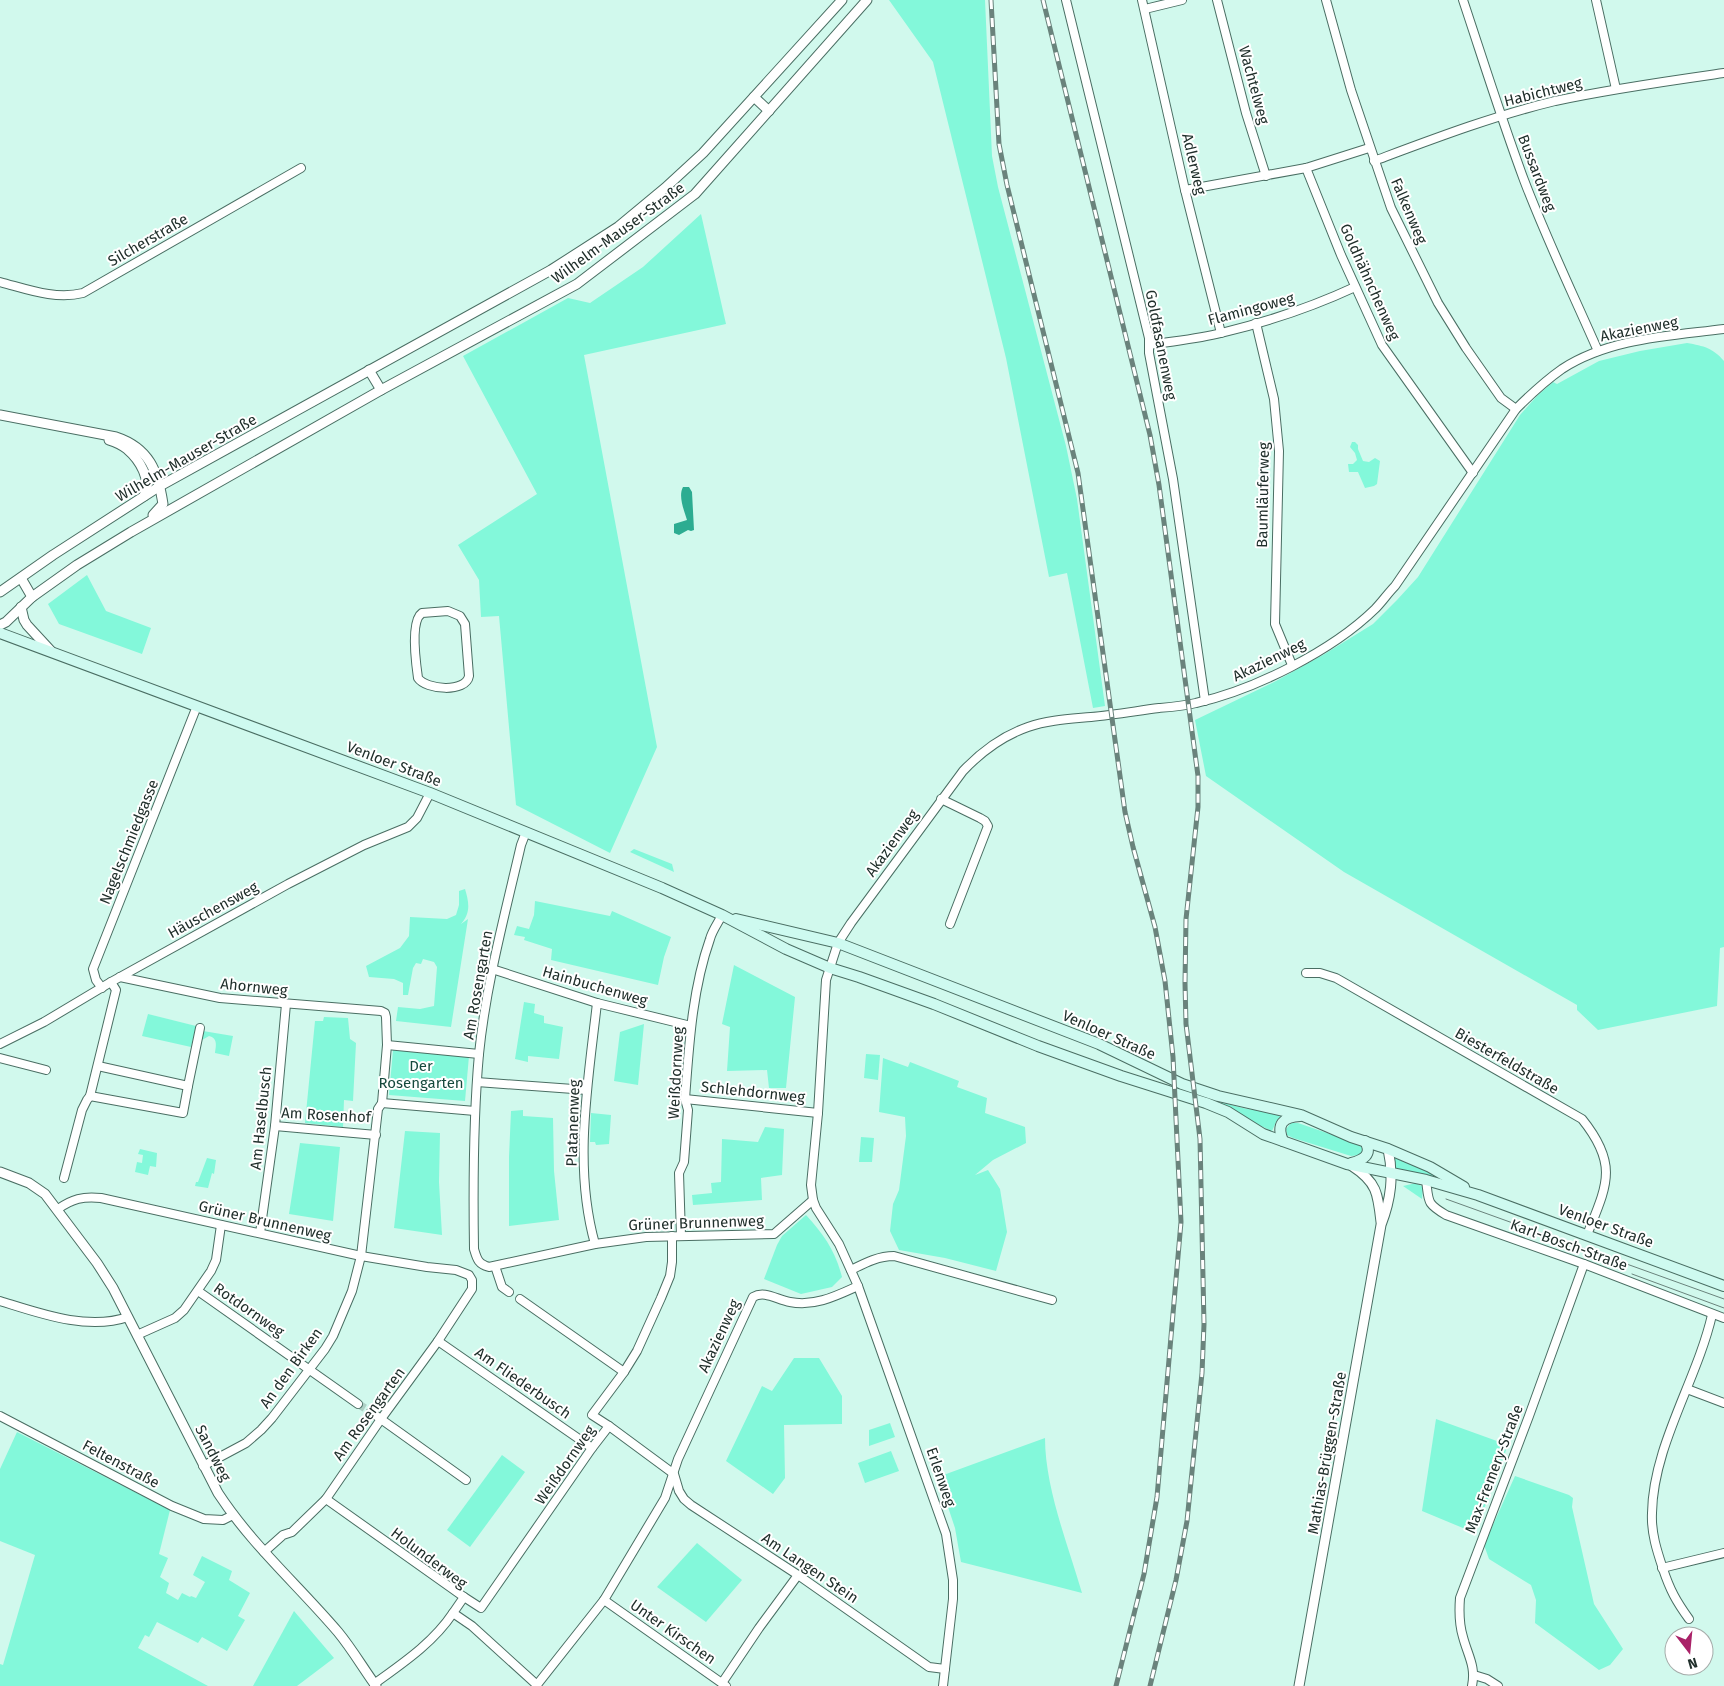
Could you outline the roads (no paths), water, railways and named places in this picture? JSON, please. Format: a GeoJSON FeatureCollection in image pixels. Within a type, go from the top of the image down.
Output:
{"type":"FeatureCollection","features":[{"type":"Feature","properties":{"kind":"main road","name":"Venloer Straße"},"geometry":{"type":"LineString","coordinates":[[0,633],[430,793],[662,888],[786,949],[830,968],[934,1004],[1038,1046],[1206,1103],[1228,1112],[1263,1134],[1347,1164],[1426,1180],[1478,1195],[1724,1286]]}},
{"type":"Feature","properties":{"kind":"main road","name":"Venloer Straße"},"geometry":{"type":"LineString","coordinates":[[722,916],[838,943],[1099,1044],[1182,1084],[1218,1096],[1301,1116],[1388,1149],[1430,1167],[1478,1195]]}},
{"type":"Feature","properties":{"kind":"main road"},"geometry":{"type":"LineString","coordinates":[[1283,1141],[1279,1132],[1280,1126],[1290,1117],[1301,1116]]}},
{"type":"Feature","properties":{"kind":"main road"},"geometry":{"type":"LineString","coordinates":[[1347,1164],[1358,1161],[1368,1155],[1369,1147],[1366,1142]]}},
{"type":"Feature","properties":{"kind":"street","name":"Wilhelm-Mauser-Straße"},"geometry":{"type":"LineString","coordinates":[[0,592],[53,555],[160,486],[551,270],[618,227],[686,170],[842,0]]}},
{"type":"Feature","properties":{"kind":"street","name":"Wilhelm-Mauser-Straße"},"geometry":{"type":"LineString","coordinates":[[0,624],[6,622],[32,597],[77,565],[135,530],[381,390],[577,284],[695,194],[867,0]]}},
{"type":"Feature","properties":{"kind":"street","name":"Goldfasanenweg"},"geometry":{"type":"LineString","coordinates":[[1066,0],[1150,345],[1149,352],[1173,479],[1205,701]]}},
{"type":"Feature","properties":{"kind":"street","name":"Adlerweg"},"geometry":{"type":"LineString","coordinates":[[1142,0],[1185,190],[1221,333]]}},
{"type":"Feature","properties":{"kind":"street"},"geometry":{"type":"LineString","coordinates":[[1145,9],[1182,0]]}},
{"type":"Feature","properties":{"kind":"street","name":"Wachtelweg"},"geometry":{"type":"LineString","coordinates":[[1218,0],[1246,113],[1266,176]]}},
{"type":"Feature","properties":{"kind":"street","name":"Falkenweg"},"geometry":{"type":"LineString","coordinates":[[1326,0],[1374,161],[1391,208],[1438,304],[1495,390],[1501,398],[1516,409]]}},
{"type":"Feature","properties":{"kind":"street","name":"Bussardweg"},"geometry":{"type":"LineString","coordinates":[[1463,0],[1501,116],[1545,232],[1598,351]]}},
{"type":"Feature","properties":{"kind":"street"},"geometry":{"type":"LineString","coordinates":[[1596,0],[1616,89]]}},
{"type":"Feature","properties":{"kind":"street","name":"Habichtweg"},"geometry":{"type":"LineString","coordinates":[[1374,161],[1501,116],[1555,101],[1616,89],[1724,73]]}},
{"type":"Feature","properties":{"kind":"street"},"geometry":{"type":"LineString","coordinates":[[754,97],[769,111]]}},
{"type":"Feature","properties":{"kind":"street"},"geometry":{"type":"LineString","coordinates":[[1185,190],[1306,168],[1370,148]]}},
{"type":"Feature","properties":{"kind":"street","name":"Silcherstraße"},"geometry":{"type":"LineString","coordinates":[[0,282],[55,296],[71,296],[83,293],[301,168]]}},
{"type":"Feature","properties":{"kind":"street","name":"Goldhähnchenweg"},"geometry":{"type":"LineString","coordinates":[[1306,168],[1355,288],[1382,345],[1473,473]]}},
{"type":"Feature","properties":{"kind":"street","name":"Flamingoweg"},"geometry":{"type":"LineString","coordinates":[[1150,345],[1221,333],[1312,306],[1355,288]]}},
{"type":"Feature","properties":{"kind":"street","name":"Baumläuferweg"},"geometry":{"type":"LineString","coordinates":[[1256,323],[1274,399],[1279,451],[1275,624],[1292,665]]}},
{"type":"Feature","properties":{"kind":"street","name":"Akazienweg"},"geometry":{"type":"LineString","coordinates":[[537,1685],[604,1600],[665,1498],[678,1459],[752,1297],[758,1294],[765,1294],[787,1302],[804,1305],[821,1301],[858,1286],[839,1244],[820,1216],[813,1200],[811,1185],[818,1113],[826,980],[838,943],[850,923],[963,771],[975,758],[994,744],[1027,727],[1048,722],[1195,704],[1238,691],[1292,665],[1338,638],[1374,609],[1395,586],[1516,409],[1538,387],[1563,369],[1598,351],[1649,338],[1724,329]]}},
{"type":"Feature","properties":{"kind":"street"},"geometry":{"type":"LineString","coordinates":[[369,370],[381,390]]}},
{"type":"Feature","properties":{"kind":"street"},"geometry":{"type":"LineString","coordinates":[[0,415],[116,437],[130,442],[140,450],[155,472],[163,504],[135,530]]}},
{"type":"Feature","properties":{"kind":"street"},"geometry":{"type":"LineString","coordinates":[[97,434],[126,449],[135,457],[147,483],[147,489],[143,497]]}},
{"type":"Feature","properties":{"kind":"street"},"geometry":{"type":"LineString","coordinates":[[21,578],[32,597]]}},
{"type":"Feature","properties":{"kind":"street","name":"Venloer Straße"},"geometry":{"type":"LineString","coordinates":[[22,607],[26,625],[51,652]]}},
{"type":"Feature","properties":{"kind":"street"},"geometry":{"type":"LineString","coordinates":[[454,612],[460,616],[465,624],[469,680],[458,686],[444,689],[420,682],[418,678],[415,648],[416,628],[417,619],[422,613],[454,612]]}},
{"type":"Feature","properties":{"kind":"street","name":"Nagelschmiedgasse"},"geometry":{"type":"LineString","coordinates":[[102,988],[96,980],[93,969],[197,706]]}},
{"type":"Feature","properties":{"kind":"street","name":"Häuschensweg"},"geometry":{"type":"LineString","coordinates":[[0,1044],[44,1022],[111,982],[327,863],[408,827],[417,818],[430,793]]}},
{"type":"Feature","properties":{"kind":"street"},"geometry":{"type":"LineString","coordinates":[[941,799],[986,821],[988,826],[950,924]]}},
{"type":"Feature","properties":{"kind":"street","name":"Am Rosengarten"},"geometry":{"type":"LineString","coordinates":[[480,1264],[474,1249],[473,1170],[479,1054],[492,969],[521,845],[526,832]]}},
{"type":"Feature","properties":{"kind":"street","name":"Weißdornweg"},"geometry":{"type":"LineString","coordinates":[[681,1236],[679,1173],[684,1162],[688,1110],[685,1099],[691,1026],[701,972],[710,938],[722,916]]}},
{"type":"Feature","properties":{"kind":"street","name":"Hainbuchenweg"},"geometry":{"type":"LineString","coordinates":[[492,969],[597,1003],[691,1026]]}},
{"type":"Feature","properties":{"kind":"street","name":"Biesterfeldstraße"},"geometry":{"type":"LineString","coordinates":[[1306,973],[1320,973],[1336,978],[1582,1119],[1595,1136],[1605,1157],[1607,1175],[1603,1194],[1587,1235]]}},
{"type":"Feature","properties":{"kind":"street","name":"Ahornweg"},"geometry":{"type":"LineString","coordinates":[[120,977],[220,998],[381,1011],[385,1013]]}},
{"type":"Feature","properties":{"kind":"street"},"geometry":{"type":"LineString","coordinates":[[64,1178],[82,1110],[90,1096],[98,1066],[116,990],[111,982]]}},
{"type":"Feature","properties":{"kind":"street","name":"Platanenweg"},"geometry":{"type":"LineString","coordinates":[[595,1244],[586,1191],[584,1134],[597,1003]]}},
{"type":"Feature","properties":{"kind":"street","name":"Am Haselbusch"},"geometry":{"type":"LineString","coordinates":[[260,1233],[275,1126],[286,1004]]}},
{"type":"Feature","properties":{"kind":"street","name":"Am Rosenhof"},"geometry":{"type":"LineString","coordinates":[[275,1126],[376,1135],[378,1109],[382,1103],[387,1045],[385,1013]]}},
{"type":"Feature","properties":{"kind":"street"},"geometry":{"type":"LineString","coordinates":[[90,1096],[183,1113],[200,1028]]}},
{"type":"Feature","properties":{"kind":"street"},"geometry":{"type":"LineString","coordinates":[[387,1045],[479,1054]]}},
{"type":"Feature","properties":{"kind":"street"},"geometry":{"type":"LineString","coordinates":[[0,1058],[46,1070]]}},
{"type":"Feature","properties":{"kind":"street"},"geometry":{"type":"LineString","coordinates":[[98,1066],[188,1086]]}},
{"type":"Feature","properties":{"kind":"street"},"geometry":{"type":"LineString","coordinates":[[478,1082],[587,1090]]}},
{"type":"Feature","properties":{"kind":"street","name":"Schlehdornweg"},"geometry":{"type":"LineString","coordinates":[[685,1099],[818,1113]]}},
{"type":"Feature","properties":{"kind":"street","name":"Am Rosenhof"},"geometry":{"type":"LineString","coordinates":[[382,1103],[475,1111]]}},
{"type":"Feature","properties":{"kind":"street","name":"An den Birken"},"geometry":{"type":"LineString","coordinates":[[203,1466],[246,1443],[261,1430],[329,1343],[342,1318],[352,1291],[361,1256],[376,1135]]}},
{"type":"Feature","properties":{"kind":"street","name":"Mathias-Brüggen-Straße"},"geometry":{"type":"LineString","coordinates":[[1300,1686],[1381,1225],[1392,1187],[1388,1149]]}},
{"type":"Feature","properties":{"kind":"street","name":"Mathias-Brüggen-Straße"},"geometry":{"type":"LineString","coordinates":[[1347,1164],[1361,1172],[1372,1183],[1379,1199],[1381,1225]]}},
{"type":"Feature","properties":{"kind":"street","name":"Sandweg"},"geometry":{"type":"LineString","coordinates":[[0,1172],[28,1183],[45,1194],[58,1210],[113,1288],[203,1466],[233,1515],[264,1552],[339,1633],[375,1685]]}},
{"type":"Feature","properties":{"kind":"street","name":"Karl-Bosch-Straße"},"geometry":{"type":"LineString","coordinates":[[1426,1180],[1429,1202],[1446,1215],[1584,1264],[1724,1318]]}},
{"type":"Feature","properties":{"kind":"street","name":"Grüner Brunnenweg"},"geometry":{"type":"LineString","coordinates":[[58,1210],[73,1200],[88,1197],[101,1198],[361,1256],[456,1270],[469,1275]]}},
{"type":"Feature","properties":{"kind":"street","name":"Grüner Brunnenweg"},"geometry":{"type":"LineString","coordinates":[[480,1264],[489,1267],[595,1244],[646,1237],[774,1234],[813,1200]]}},
{"type":"Feature","properties":{"kind":"street"},"geometry":{"type":"LineString","coordinates":[[137,1335],[180,1315],[198,1292],[216,1260],[221,1225]]}},
{"type":"Feature","properties":{"kind":"street","name":"Weißdornweg"},"geometry":{"type":"LineString","coordinates":[[464,1597],[481,1608],[609,1426],[592,1414],[624,1372],[648,1329],[670,1276],[672,1236]]}},
{"type":"Feature","properties":{"kind":"street"},"geometry":{"type":"LineString","coordinates":[[851,1270],[872,1260],[885,1256],[894,1256],[1052,1300]]}},
{"type":"Feature","properties":{"kind":"street","name":"Max-Fremery-Straße"},"geometry":{"type":"LineString","coordinates":[[1472,1686],[1473,1666],[1462,1636],[1459,1614],[1460,1598],[1533,1407],[1584,1264]]}},
{"type":"Feature","properties":{"kind":"street"},"geometry":{"type":"LineString","coordinates":[[495,1266],[502,1287],[509,1292]]}},
{"type":"Feature","properties":{"kind":"street","name":"Am Rosengarten"},"geometry":{"type":"LineString","coordinates":[[264,1552],[282,1535],[292,1532],[326,1499],[381,1419],[438,1342],[472,1289],[472,1280],[469,1275]]}},
{"type":"Feature","properties":{"kind":"street","name":"Erlenweg"},"geometry":{"type":"LineString","coordinates":[[858,1286],[946,1534],[953,1580],[953,1599],[944,1686]]}},
{"type":"Feature","properties":{"kind":"street","name":"Rotdornweg"},"geometry":{"type":"LineString","coordinates":[[198,1292],[358,1404]]}},
{"type":"Feature","properties":{"kind":"street"},"geometry":{"type":"LineString","coordinates":[[520,1299],[624,1372]]}},
{"type":"Feature","properties":{"kind":"street"},"geometry":{"type":"LineString","coordinates":[[0,1301],[59,1318],[114,1322],[128,1317]]}},
{"type":"Feature","properties":{"kind":"street"},"geometry":{"type":"LineString","coordinates":[[1689,1619],[1671,1594],[1662,1568],[1653,1533],[1653,1498],[1657,1474],[1712,1314]]}},
{"type":"Feature","properties":{"kind":"street","name":"Am Fliederbusch"},"geometry":{"type":"LineString","coordinates":[[438,1342],[592,1448]]}},
{"type":"Feature","properties":{"kind":"street"},"geometry":{"type":"LineString","coordinates":[[1687,1388],[1724,1403]]}},
{"type":"Feature","properties":{"kind":"street"},"geometry":{"type":"LineString","coordinates":[[371,1412],[466,1480]]}},
{"type":"Feature","properties":{"kind":"street","name":"Feltenstraße"},"geometry":{"type":"LineString","coordinates":[[0,1416],[172,1506],[204,1519],[223,1520],[233,1515]]}},
{"type":"Feature","properties":{"kind":"street"},"geometry":{"type":"LineString","coordinates":[[609,1426],[674,1474]]}},
{"type":"Feature","properties":{"kind":"street","name":"Am Langen Stein"},"geometry":{"type":"LineString","coordinates":[[674,1474],[679,1490],[684,1499],[691,1505],[798,1575],[929,1667],[946,1669]]}},
{"type":"Feature","properties":{"kind":"street","name":"Holunderweg"},"geometry":{"type":"LineString","coordinates":[[326,1499],[464,1597],[453,1613],[472,1626],[537,1685]]}},
{"type":"Feature","properties":{"kind":"street"},"geometry":{"type":"LineString","coordinates":[[1662,1568],[1724,1553]]}},
{"type":"Feature","properties":{"kind":"street"},"geometry":{"type":"LineString","coordinates":[[724,1684],[759,1628],[798,1575]]}},
{"type":"Feature","properties":{"kind":"street","name":"Unter Kirschen"},"geometry":{"type":"LineString","coordinates":[[604,1600],[724,1684]]}},
{"type":"Feature","properties":{"kind":"street"},"geometry":{"type":"LineString","coordinates":[[375,1685],[435,1636],[453,1613]]}},
{"type":"Feature","properties":{"kind":"street"},"geometry":{"type":"LineString","coordinates":[[1474,1675],[1487,1679],[1498,1686]]}},
{"type":"Feature","properties":{"kind":"tunnel"},"geometry":{"type":"LineString","coordinates":[[358,1404],[371,1412]]}},
{"type":"Feature","properties":{"kind":"tram line"},"geometry":{"type":"LineString","coordinates":[[1446,1199],[1724,1299]]}},
{"type":"Feature","properties":{"kind":"tram line"},"geometry":{"type":"LineString","coordinates":[[1632,1274],[1724,1308]]}},
{"type":"Feature","properties":{"kind":"railway"},"geometry":{"type":"LineString","coordinates":[[991,0],[999,144],[1007,185],[1078,473],[1125,812],[1155,927],[1165,981],[1173,1057],[1181,1222],[1157,1497],[1144,1574],[1116,1686]]}},
{"type":"Feature","properties":{"kind":"railway"},"geometry":{"type":"LineString","coordinates":[[1043,0],[1150,435],[1159,485],[1198,776],[1198,807],[1186,919],[1185,983],[1186,1024],[1200,1139],[1204,1324],[1202,1373],[1187,1521],[1176,1580],[1150,1686]]}},
{"type":"Feature","properties":{"kind":"park label","name":"Der Rosengarten"},"geometry":{"type":"Point","coordinates":[421,1074]}}]}
